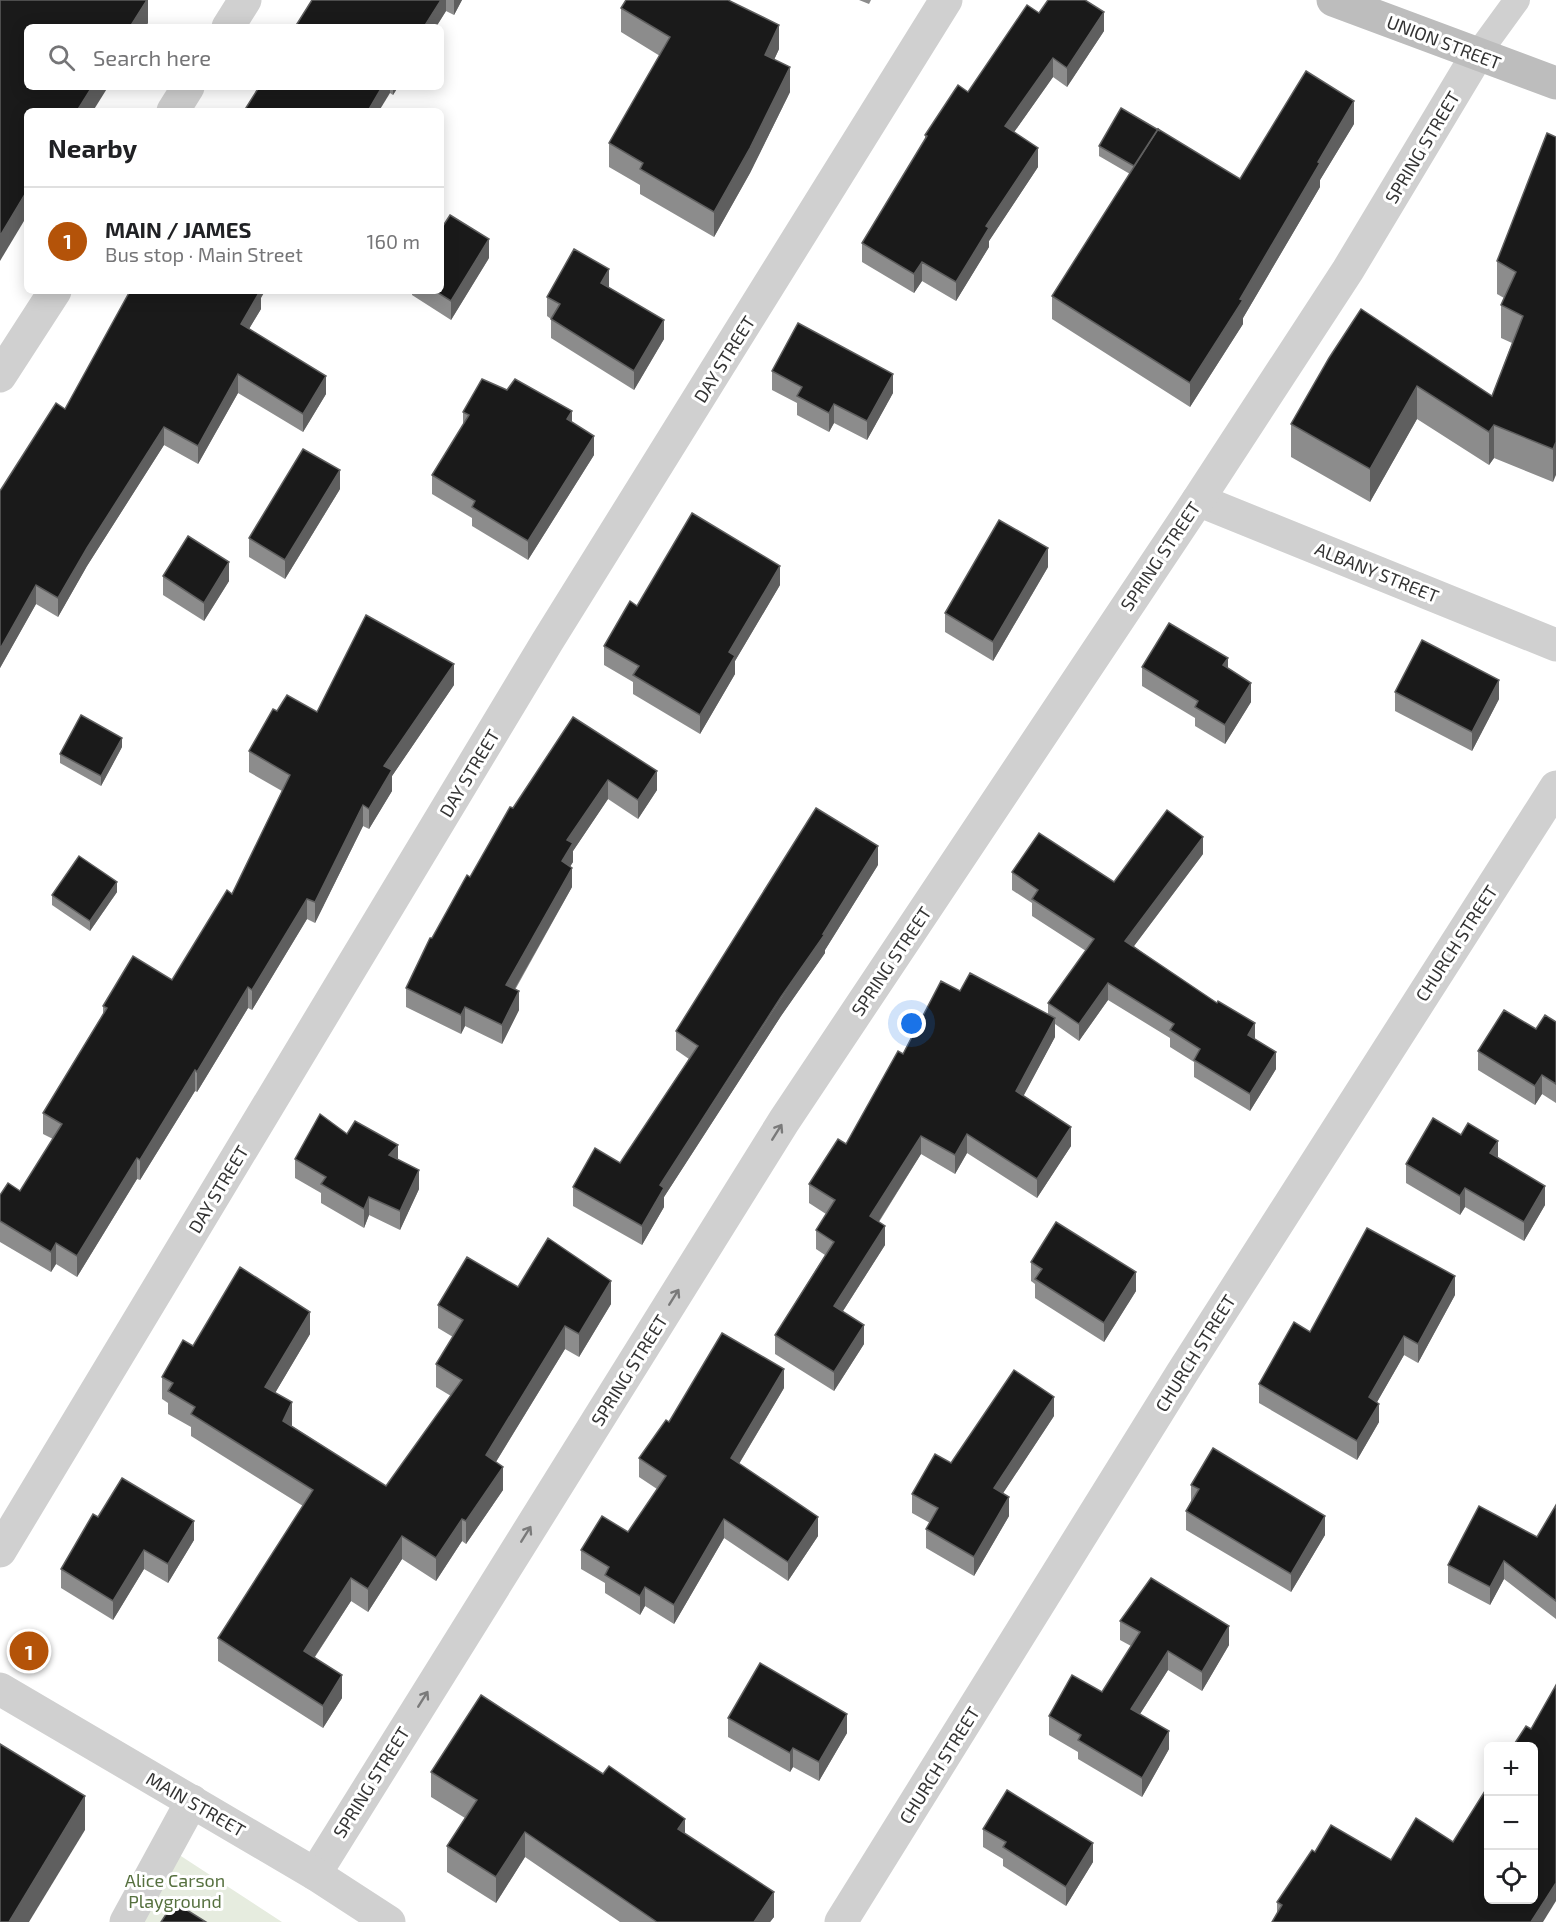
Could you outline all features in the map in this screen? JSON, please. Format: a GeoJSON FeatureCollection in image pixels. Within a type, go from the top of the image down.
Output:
{"type":"FeatureCollection","features":[{"type":"Feature","properties":{"kind":"main road","name":"UNION STREET"},"geometry":{"type":"LineString","coordinates":[[1333,0],[1556,83]]}},
{"type":"Feature","properties":{"kind":"street"},"geometry":{"type":"LineString","coordinates":[[230,24],[245,0]]}},
{"type":"Feature","properties":{"kind":"street","name":"DAY STREET"},"geometry":{"type":"LineString","coordinates":[[0,1551],[547,642],[946,0]]}},
{"type":"Feature","properties":{"kind":"street","name":"SPRING STREET"},"geometry":{"type":"LineString","coordinates":[[315,1874],[784,1121],[1198,500],[1348,270],[1477,55]]}},
{"type":"Feature","properties":{"kind":"street"},"geometry":{"type":"LineString","coordinates":[[175,108],[186,90]]}},
{"type":"Feature","properties":{"kind":"street"},"geometry":{"type":"LineString","coordinates":[[0,376],[54,294]]}},
{"type":"Feature","properties":{"kind":"street","name":"ALBANY STREET"},"geometry":{"type":"LineString","coordinates":[[1198,500],[1556,645]]}},
{"type":"Feature","properties":{"kind":"street","name":"CHURCH STREET"},"geometry":{"type":"LineString","coordinates":[[841,1922],[1182,1373],[1556,787]]}},
{"type":"Feature","properties":{"kind":"street","name":"MAIN STREET"},"geometry":{"type":"LineString","coordinates":[[0,1689],[315,1874],[388,1922]]}},
{"type":"Feature","properties":{"kind":"street"},"geometry":{"type":"LineString","coordinates":[[126,1922],[192,1801]]}},
{"type":"Feature","properties":{"kind":"lane"},"geometry":{"type":"LineString","coordinates":[[1477,55],[1517,0]]}},
{"type":"Feature","properties":{"kind":"green space","name":"Alice Carson Playground"},"geometry":{"type":"Polygon","coordinates":[[[164,1845],[282,1922],[117,1922],[164,1845]]]}},
{"type":"Feature","properties":{"kind":"building"},"geometry":{"type":"Polygon","coordinates":[[[0,0],[147,0],[132,24],[24,24],[24,90],[90,90],[79,108],[24,108],[24,196],[0,236],[0,0]]]}},
{"type":"Feature","properties":{"kind":"building"},"geometry":{"type":"Polygon","coordinates":[[[312,0],[441,0],[426,24],[297,24],[312,0]]]}},
{"type":"Feature","properties":{"kind":"building"},"geometry":{"type":"Polygon","coordinates":[[[626,0],[728,0],[779,25],[765,55],[790,67],[750,148],[714,212],[640,169],[643,163],[609,143],[670,37],[621,8],[626,0]]]}},
{"type":"Feature","properties":{"kind":"building"},"geometry":{"type":"Polygon","coordinates":[[[1048,0],[1085,0],[1104,12],[1067,68],[1053,58],[1005,126],[1038,148],[986,226],[989,228],[956,282],[922,262],[914,274],[862,243],[927,136],[925,135],[958,85],[968,92],[1027,5],[1039,13],[1048,0]]]}},
{"type":"Feature","properties":{"kind":"building"},"geometry":{"type":"Polygon","coordinates":[[[1306,71],[1354,101],[1240,299],[1243,300],[1190,383],[1052,296],[1158,129],[1240,179],[1306,71]]]}},
{"type":"Feature","properties":{"kind":"building"},"geometry":{"type":"Polygon","coordinates":[[[257,90],[380,90],[370,108],[246,108],[257,90]]]}},
{"type":"Feature","properties":{"kind":"building"},"geometry":{"type":"Polygon","coordinates":[[[1121,108],[1158,130],[1134,166],[1099,146],[1121,108]]]}},
{"type":"Feature","properties":{"kind":"building"},"geometry":{"type":"Polygon","coordinates":[[[1547,133],[1556,137],[1556,442],[1553,449],[1494,425],[1489,432],[1417,386],[1370,469],[1291,424],[1329,358],[1361,309],[1492,396],[1523,316],[1501,305],[1516,272],[1497,261],[1547,133]]]}},
{"type":"Feature","properties":{"kind":"building"},"geometry":{"type":"Polygon","coordinates":[[[450,215],[489,239],[451,301],[440,294],[444,294],[444,224],[450,215]]]}},
{"type":"Feature","properties":{"kind":"building"},"geometry":{"type":"Polygon","coordinates":[[[574,249],[609,269],[601,283],[664,320],[634,371],[551,319],[560,304],[547,297],[574,249]]]}},
{"type":"Feature","properties":{"kind":"building"},"geometry":{"type":"Polygon","coordinates":[[[128,294],[258,294],[241,324],[326,376],[303,414],[238,374],[198,446],[164,427],[58,598],[36,585],[0,649],[0,491],[56,403],[65,409],[128,294]]]}},
{"type":"Feature","properties":{"kind":"building"},"geometry":{"type":"Polygon","coordinates":[[[798,323],[893,374],[867,421],[834,404],[829,413],[797,396],[802,387],[772,371],[798,323]]]}},
{"type":"Feature","properties":{"kind":"building"},"geometry":{"type":"Polygon","coordinates":[[[482,379],[507,390],[515,379],[572,411],[567,419],[594,436],[528,541],[472,507],[475,501],[432,475],[469,415],[463,412],[482,379]]]}},
{"type":"Feature","properties":{"kind":"building"},"geometry":{"type":"Polygon","coordinates":[[[303,449],[340,470],[285,560],[249,538],[303,449]]]}},
{"type":"Feature","properties":{"kind":"building"},"geometry":{"type":"Polygon","coordinates":[[[692,513],[780,566],[729,652],[735,656],[700,715],[633,675],[639,666],[604,646],[630,601],[637,606],[692,513]]]}},
{"type":"Feature","properties":{"kind":"building"},"geometry":{"type":"Polygon","coordinates":[[[999,520],[1048,548],[993,642],[945,613],[999,520]]]}},
{"type":"Feature","properties":{"kind":"building"},"geometry":{"type":"Polygon","coordinates":[[[188,536],[229,562],[204,603],[163,576],[188,536]]]}},
{"type":"Feature","properties":{"kind":"building"},"geometry":{"type":"Polygon","coordinates":[[[366,615],[454,664],[384,766],[392,770],[369,809],[363,805],[315,902],[307,899],[252,990],[248,987],[197,1072],[195,1070],[140,1160],[137,1158],[77,1256],[56,1243],[51,1252],[0,1221],[0,1195],[8,1183],[20,1191],[62,1124],[43,1113],[107,1008],[103,1006],[133,956],[172,980],[227,890],[232,894],[290,775],[249,751],[273,709],[277,711],[287,695],[317,712],[366,615]]]}},
{"type":"Feature","properties":{"kind":"building"},"geometry":{"type":"Polygon","coordinates":[[[1169,623],[1228,658],[1223,665],[1251,683],[1225,725],[1195,707],[1198,701],[1142,667],[1169,623]]]}},
{"type":"Feature","properties":{"kind":"building"},"geometry":{"type":"Polygon","coordinates":[[[1422,640],[1499,680],[1472,732],[1395,692],[1422,640]]]}},
{"type":"Feature","properties":{"kind":"building"},"geometry":{"type":"Polygon","coordinates":[[[81,715],[122,738],[101,776],[60,754],[81,715]]]}},
{"type":"Feature","properties":{"kind":"building"},"geometry":{"type":"Polygon","coordinates":[[[573,717],[657,771],[638,800],[608,780],[567,840],[573,843],[562,861],[572,868],[506,985],[519,991],[502,1025],[465,1007],[461,1015],[406,988],[430,938],[467,875],[470,877],[510,807],[513,808],[573,717]]]}},
{"type":"Feature","properties":{"kind":"building"},"geometry":{"type":"Polygon","coordinates":[[[816,808],[878,846],[823,934],[825,934],[781,997],[660,1185],[664,1188],[642,1226],[573,1187],[595,1148],[620,1163],[698,1046],[676,1031],[816,808]]]}},
{"type":"Feature","properties":{"kind":"building"},"geometry":{"type":"Polygon","coordinates":[[[1167,810],[1203,837],[1125,941],[1217,1003],[1218,1001],[1255,1023],[1248,1035],[1276,1052],[1250,1094],[1194,1060],[1200,1049],[1170,1030],[1174,1024],[1108,983],[1079,1024],[1048,1003],[1094,939],[1032,899],[1038,890],[1012,872],[1039,833],[1114,882],[1167,810]]]}},
{"type":"Feature","properties":{"kind":"building"},"geometry":{"type":"Polygon","coordinates":[[[79,856],[117,882],[90,921],[52,895],[79,856]]]}},
{"type":"Feature","properties":{"kind":"building"},"geometry":{"type":"Polygon","coordinates":[[[970,973],[1055,1018],[1016,1091],[1071,1127],[1037,1179],[967,1134],[955,1155],[921,1136],[870,1216],[885,1226],[834,1306],[864,1325],[834,1372],[775,1335],[834,1242],[816,1230],[835,1200],[809,1184],[838,1139],[846,1144],[898,1051],[903,1054],[941,981],[960,991],[970,973]]]}},
{"type":"Feature","properties":{"kind":"building"},"geometry":{"type":"Polygon","coordinates":[[[1504,1010],[1536,1029],[1545,1015],[1556,1022],[1556,1084],[1542,1075],[1535,1086],[1478,1051],[1504,1010]]]}},
{"type":"Feature","properties":{"kind":"building"},"geometry":{"type":"Polygon","coordinates":[[[320,1114],[347,1134],[355,1121],[398,1145],[389,1155],[419,1170],[400,1211],[369,1197],[364,1209],[321,1184],[326,1177],[295,1159],[320,1114]]]}},
{"type":"Feature","properties":{"kind":"building"},"geometry":{"type":"Polygon","coordinates":[[[1433,1118],[1461,1135],[1468,1123],[1498,1141],[1490,1153],[1545,1186],[1524,1222],[1465,1188],[1460,1196],[1406,1164],[1433,1118]]]}},
{"type":"Feature","properties":{"kind":"building"},"geometry":{"type":"Polygon","coordinates":[[[1056,1222],[1136,1272],[1104,1323],[1035,1279],[1042,1269],[1031,1262],[1056,1222]]]}},
{"type":"Feature","properties":{"kind":"building"},"geometry":{"type":"Polygon","coordinates":[[[1367,1228],[1455,1276],[1418,1344],[1404,1336],[1369,1397],[1379,1404],[1357,1441],[1259,1384],[1294,1322],[1310,1332],[1367,1228]]]}},
{"type":"Feature","properties":{"kind":"building"},"geometry":{"type":"Polygon","coordinates":[[[548,1238],[611,1281],[579,1334],[565,1326],[486,1455],[503,1467],[466,1521],[462,1519],[436,1558],[402,1536],[368,1589],[351,1578],[304,1651],[342,1675],[323,1706],[218,1638],[313,1490],[191,1414],[195,1407],[168,1391],[173,1383],[162,1377],[183,1340],[193,1346],[240,1267],[310,1312],[265,1387],[292,1402],[283,1421],[386,1486],[462,1380],[436,1364],[463,1320],[438,1305],[467,1257],[518,1287],[548,1238]]]}},
{"type":"Feature","properties":{"kind":"building"},"geometry":{"type":"Polygon","coordinates":[[[722,1333],[784,1369],[731,1458],[818,1517],[788,1562],[724,1519],[674,1605],[645,1587],[640,1596],[605,1575],[609,1567],[581,1550],[602,1516],[628,1532],[666,1476],[639,1458],[666,1420],[669,1422],[722,1333]]]}},
{"type":"Feature","properties":{"kind":"building"},"geometry":{"type":"Polygon","coordinates":[[[1014,1370],[1054,1397],[994,1488],[1009,1497],[974,1557],[926,1529],[938,1508],[912,1494],[935,1454],[951,1463],[1014,1370]]]}},
{"type":"Feature","properties":{"kind":"building"},"geometry":{"type":"Polygon","coordinates":[[[1213,1448],[1325,1516],[1291,1574],[1186,1511],[1199,1489],[1191,1485],[1213,1448]]]}},
{"type":"Feature","properties":{"kind":"building"},"geometry":{"type":"Polygon","coordinates":[[[122,1478],[194,1521],[168,1564],[144,1550],[113,1601],[61,1569],[93,1514],[98,1517],[122,1478]]]}},
{"type":"Feature","properties":{"kind":"building"},"geometry":{"type":"Polygon","coordinates":[[[1556,1505],[1556,1601],[1504,1561],[1490,1587],[1448,1565],[1479,1506],[1537,1537],[1556,1505]]]}},
{"type":"Feature","properties":{"kind":"building"},"geometry":{"type":"Polygon","coordinates":[[[1151,1578],[1229,1626],[1202,1672],[1168,1651],[1131,1709],[1169,1731],[1142,1778],[1078,1740],[1081,1735],[1049,1716],[1072,1675],[1102,1692],[1140,1632],[1120,1621],[1151,1578]]]}},
{"type":"Feature","properties":{"kind":"building"},"geometry":{"type":"Polygon","coordinates":[[[760,1663],[847,1714],[819,1762],[793,1748],[790,1753],[728,1718],[760,1663]]]}},
{"type":"Feature","properties":{"kind":"building"},"geometry":{"type":"Polygon","coordinates":[[[1556,1685],[1556,1883],[1531,1922],[1272,1922],[1282,1905],[1277,1902],[1312,1850],[1315,1852],[1331,1825],[1391,1860],[1416,1818],[1453,1842],[1484,1792],[1484,1904],[1538,1904],[1538,1742],[1516,1742],[1526,1726],[1531,1729],[1556,1685]]]}},
{"type":"Feature","properties":{"kind":"building"},"geometry":{"type":"Polygon","coordinates":[[[481,1695],[603,1774],[609,1766],[685,1819],[678,1829],[774,1892],[754,1922],[657,1922],[525,1832],[496,1877],[447,1846],[477,1800],[431,1772],[481,1695]]]}},
{"type":"Feature","properties":{"kind":"building"},"geometry":{"type":"Polygon","coordinates":[[[0,1744],[85,1796],[9,1922],[0,1922],[0,1744]]]}},
{"type":"Feature","properties":{"kind":"building"},"geometry":{"type":"Polygon","coordinates":[[[1007,1790],[1093,1843],[1066,1887],[1003,1847],[1006,1842],[983,1829],[1007,1790]]]}},
{"type":"Feature","properties":{"kind":"building"},"geometry":{"type":"Polygon","coordinates":[[[174,1902],[206,1922],[161,1922],[174,1902]]]}},
{"type":"Feature","properties":{"kind":"place","name":"MAIN / JAMES"},"geometry":{"type":"Point","coordinates":[29,1651]}}]}
